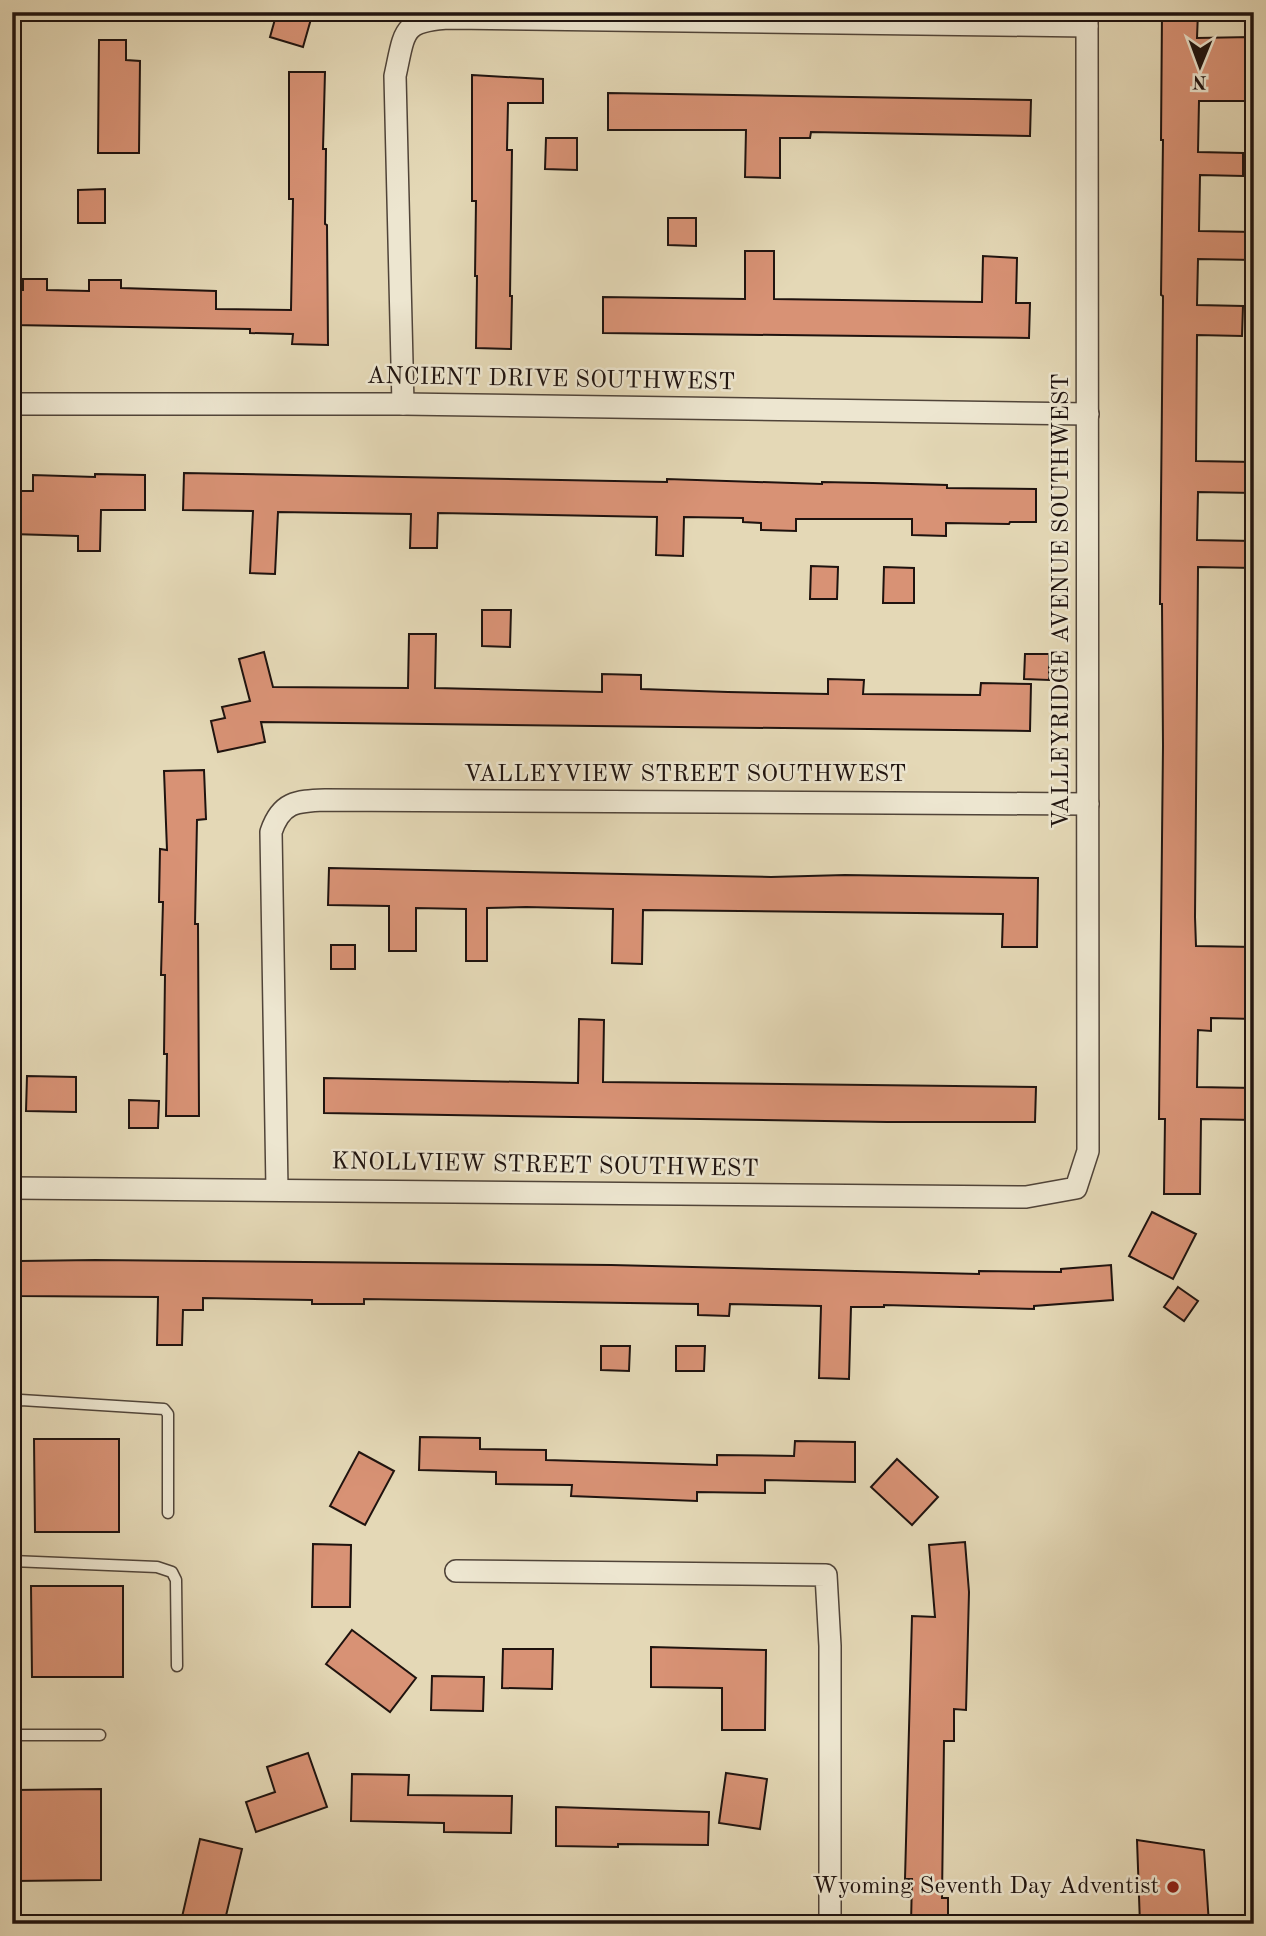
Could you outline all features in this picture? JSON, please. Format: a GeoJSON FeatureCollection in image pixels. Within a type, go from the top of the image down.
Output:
{"type":"FeatureCollection","features":[{"type":"Feature","properties":{"kind":"street"},"geometry":{"type":"LineString","coordinates":[[403,404],[395,76],[404,34],[417,22],[466,18],[1087,19]]}},
{"type":"Feature","properties":{"kind":"street","name":"VALLEYRIDGE AVENUE SOUTHWEST"},"geometry":{"type":"LineString","coordinates":[[1076,1188],[1088,1151],[1087,19]]}},
{"type":"Feature","properties":{"kind":"street","name":"ANCIENT DRIVE SOUTHWEST"},"geometry":{"type":"LineString","coordinates":[[12,404],[403,404],[1088,414]]}},
{"type":"Feature","properties":{"kind":"street","name":"VALLEYVIEW STREET SOUTHWEST"},"geometry":{"type":"LineString","coordinates":[[277,1189],[271,832],[277,815],[283,808],[294,803],[325,800],[1088,804]]}},
{"type":"Feature","properties":{"kind":"street","name":"KNOLLVIEW STREET SOUTHWEST"},"geometry":{"type":"LineString","coordinates":[[12,1188],[1026,1197],[1076,1188]]}},
{"type":"Feature","properties":{"kind":"street"},"geometry":{"type":"LineString","coordinates":[[456,1571],[826,1575],[830,1646],[830,1924]]}},
{"type":"Feature","properties":{"kind":"lane"},"geometry":{"type":"LineString","coordinates":[[12,1404],[21,1400],[164,1409],[168,1414],[168,1513]]}},
{"type":"Feature","properties":{"kind":"lane"},"geometry":{"type":"LineString","coordinates":[[12,1562],[157,1567],[172,1572],[176,1580],[177,1666]]}},
{"type":"Feature","properties":{"kind":"lane"},"geometry":{"type":"LineString","coordinates":[[12,1735],[100,1735]]}},
{"type":"Feature","properties":{"kind":"building"},"geometry":{"type":"Polygon","coordinates":[[[277,12],[313,12],[303,47],[270,37],[277,12]]]}},
{"type":"Feature","properties":{"kind":"building"},"geometry":{"type":"Polygon","coordinates":[[[1162,12],[1198,12],[1197,38],[1251,37],[1248,101],[1199,101],[1198,152],[1243,153],[1243,176],[1200,175],[1199,231],[1254,232],[1254,260],[1198,259],[1197,305],[1243,306],[1242,336],[1197,335],[1196,461],[1254,462],[1254,493],[1198,492],[1197,540],[1254,541],[1254,568],[1198,567],[1195,917],[1196,946],[1254,947],[1254,1019],[1211,1018],[1211,1031],[1198,1030],[1197,1087],[1254,1088],[1254,1120],[1201,1119],[1200,1194],[1164,1194],[1165,1119],[1159,1119],[1163,746],[1160,604],[1162,12]]]}},
{"type":"Feature","properties":{"kind":"building"},"geometry":{"type":"Polygon","coordinates":[[[99,40],[126,40],[126,60],[140,61],[139,153],[98,153],[99,40]]]}},
{"type":"Feature","properties":{"kind":"building"},"geometry":{"type":"Polygon","coordinates":[[[289,72],[325,72],[323,149],[326,149],[328,345],[292,344],[293,334],[250,333],[250,329],[12,325],[12,290],[23,290],[23,279],[47,279],[47,290],[89,291],[89,280],[121,280],[121,288],[216,291],[216,309],[291,310],[293,199],[289,199],[289,72]]]}},
{"type":"Feature","properties":{"kind":"building"},"geometry":{"type":"Polygon","coordinates":[[[472,75],[543,79],[543,103],[508,103],[507,150],[512,150],[511,349],[476,348],[476,201],[472,201],[472,75]]]}},
{"type":"Feature","properties":{"kind":"building"},"geometry":{"type":"Polygon","coordinates":[[[608,93],[1031,100],[1030,136],[811,132],[810,138],[780,138],[780,178],[745,177],[746,130],[608,130],[608,93]]]}},
{"type":"Feature","properties":{"kind":"building"},"geometry":{"type":"Polygon","coordinates":[[[546,138],[577,138],[577,170],[545,169],[546,138]]]}},
{"type":"Feature","properties":{"kind":"building"},"geometry":{"type":"Polygon","coordinates":[[[105,189],[105,223],[78,223],[78,190],[105,189]]]}},
{"type":"Feature","properties":{"kind":"building"},"geometry":{"type":"Polygon","coordinates":[[[668,218],[696,218],[696,246],[668,245],[668,218]]]}},
{"type":"Feature","properties":{"kind":"building"},"geometry":{"type":"Polygon","coordinates":[[[745,251],[774,251],[774,299],[982,302],[983,256],[1017,258],[1016,303],[1030,303],[1029,338],[603,333],[603,297],[745,299],[745,251]]]}},
{"type":"Feature","properties":{"kind":"building"},"geometry":{"type":"Polygon","coordinates":[[[184,473],[667,482],[667,479],[1036,489],[1036,522],[946,523],[946,536],[912,535],[912,519],[796,519],[796,531],[761,530],[761,523],[743,522],[743,518],[684,517],[683,556],[656,555],[657,517],[438,513],[437,548],[410,548],[411,514],[278,512],[275,574],[250,573],[253,511],[183,510],[184,473]]]}},
{"type":"Feature","properties":{"kind":"building"},"geometry":{"type":"Polygon","coordinates":[[[95,474],[145,475],[145,510],[101,510],[100,551],[78,551],[78,536],[12,534],[12,491],[33,491],[33,475],[95,477],[95,474]]]}},
{"type":"Feature","properties":{"kind":"building"},"geometry":{"type":"Polygon","coordinates":[[[811,566],[838,567],[837,599],[810,599],[811,566]]]}},
{"type":"Feature","properties":{"kind":"building"},"geometry":{"type":"Polygon","coordinates":[[[884,567],[914,568],[914,603],[883,603],[884,567]]]}},
{"type":"Feature","properties":{"kind":"building"},"geometry":{"type":"Polygon","coordinates":[[[482,610],[511,610],[510,647],[482,646],[482,610]]]}},
{"type":"Feature","properties":{"kind":"building"},"geometry":{"type":"Polygon","coordinates":[[[409,634],[436,634],[435,688],[602,692],[602,674],[641,675],[641,689],[728,692],[828,694],[828,679],[864,680],[863,694],[980,695],[981,683],[1031,684],[1030,731],[261,722],[265,742],[218,752],[211,721],[225,718],[222,707],[250,701],[239,659],[264,652],[273,687],[408,688],[409,634]]]}},
{"type":"Feature","properties":{"kind":"building"},"geometry":{"type":"Polygon","coordinates":[[[1025,654],[1049,654],[1049,680],[1024,679],[1025,654]]]}},
{"type":"Feature","properties":{"kind":"building"},"geometry":{"type":"Polygon","coordinates":[[[204,770],[206,819],[197,820],[195,924],[198,924],[199,1116],[166,1116],[165,975],[161,975],[163,902],[159,902],[160,849],[167,850],[164,771],[204,770]]]}},
{"type":"Feature","properties":{"kind":"building"},"geometry":{"type":"Polygon","coordinates":[[[329,868],[771,877],[845,875],[1038,878],[1037,947],[1002,947],[1003,914],[643,910],[642,964],[612,963],[613,909],[526,907],[487,908],[487,961],[466,961],[466,909],[416,908],[416,951],[389,951],[389,906],[328,905],[329,868]]]}},
{"type":"Feature","properties":{"kind":"building"},"geometry":{"type":"Polygon","coordinates":[[[331,945],[355,945],[355,969],[331,969],[331,945]]]}},
{"type":"Feature","properties":{"kind":"building"},"geometry":{"type":"Polygon","coordinates":[[[579,1019],[604,1020],[603,1082],[1036,1087],[1035,1122],[324,1113],[324,1078],[578,1083],[579,1019]]]}},
{"type":"Feature","properties":{"kind":"building"},"geometry":{"type":"Polygon","coordinates":[[[27,1076],[76,1077],[76,1112],[26,1111],[27,1076]]]}},
{"type":"Feature","properties":{"kind":"building"},"geometry":{"type":"Polygon","coordinates":[[[129,1100],[159,1101],[158,1128],[129,1128],[129,1100]]]}},
{"type":"Feature","properties":{"kind":"building"},"geometry":{"type":"Polygon","coordinates":[[[1152,1212],[1196,1234],[1173,1279],[1129,1256],[1152,1212]]]}},
{"type":"Feature","properties":{"kind":"building"},"geometry":{"type":"Polygon","coordinates":[[[20,1261],[611,1265],[979,1274],[979,1271],[1061,1272],[1061,1269],[1111,1265],[1113,1300],[1034,1306],[1034,1309],[884,1305],[851,1307],[849,1379],[819,1378],[821,1306],[730,1304],[729,1316],[698,1315],[698,1304],[364,1299],[364,1304],[312,1304],[312,1300],[203,1298],[203,1310],[183,1310],[182,1345],[157,1345],[158,1297],[19,1296],[20,1261]]]}},
{"type":"Feature","properties":{"kind":"building"},"geometry":{"type":"Polygon","coordinates":[[[1178,1287],[1198,1301],[1184,1321],[1164,1307],[1178,1287]]]}},
{"type":"Feature","properties":{"kind":"building"},"geometry":{"type":"Polygon","coordinates":[[[601,1346],[630,1346],[629,1371],[601,1370],[601,1346]]]}},
{"type":"Feature","properties":{"kind":"building"},"geometry":{"type":"Polygon","coordinates":[[[676,1346],[705,1346],[704,1371],[676,1371],[676,1346]]]}},
{"type":"Feature","properties":{"kind":"building"},"geometry":{"type":"Polygon","coordinates":[[[420,1437],[480,1438],[480,1449],[546,1450],[546,1460],[717,1465],[717,1455],[794,1456],[795,1441],[855,1442],[855,1482],[765,1480],[765,1493],[697,1492],[697,1501],[571,1496],[572,1485],[496,1484],[496,1472],[419,1470],[420,1437]]]}},
{"type":"Feature","properties":{"kind":"building"},"geometry":{"type":"Polygon","coordinates":[[[34,1439],[119,1439],[119,1532],[35,1532],[34,1439]]]}},
{"type":"Feature","properties":{"kind":"building"},"geometry":{"type":"Polygon","coordinates":[[[359,1452],[394,1471],[365,1525],[330,1506],[359,1452]]]}},
{"type":"Feature","properties":{"kind":"building"},"geometry":{"type":"Polygon","coordinates":[[[897,1459],[938,1497],[912,1525],[871,1487],[897,1459]]]}},
{"type":"Feature","properties":{"kind":"building"},"geometry":{"type":"Polygon","coordinates":[[[965,1542],[969,1592],[966,1710],[954,1709],[954,1741],[944,1741],[942,1898],[948,1898],[948,1924],[911,1924],[912,1879],[905,1879],[912,1616],[935,1617],[929,1545],[965,1542]]]}},
{"type":"Feature","properties":{"kind":"building"},"geometry":{"type":"Polygon","coordinates":[[[313,1544],[351,1545],[350,1607],[312,1607],[313,1544]]]}},
{"type":"Feature","properties":{"kind":"building"},"geometry":{"type":"Polygon","coordinates":[[[31,1586],[123,1586],[123,1677],[32,1677],[31,1586]]]}},
{"type":"Feature","properties":{"kind":"building"},"geometry":{"type":"Polygon","coordinates":[[[352,1630],[416,1678],[390,1712],[326,1664],[352,1630]]]}},
{"type":"Feature","properties":{"kind":"building"},"geometry":{"type":"Polygon","coordinates":[[[651,1647],[766,1650],[765,1730],[722,1730],[722,1688],[651,1687],[651,1647]]]}},
{"type":"Feature","properties":{"kind":"building"},"geometry":{"type":"Polygon","coordinates":[[[503,1649],[553,1649],[552,1689],[502,1688],[503,1649]]]}},
{"type":"Feature","properties":{"kind":"building"},"geometry":{"type":"Polygon","coordinates":[[[432,1676],[484,1677],[483,1711],[431,1710],[432,1676]]]}},
{"type":"Feature","properties":{"kind":"building"},"geometry":{"type":"Polygon","coordinates":[[[308,1753],[327,1807],[256,1832],[246,1802],[275,1792],[267,1767],[308,1753]]]}},
{"type":"Feature","properties":{"kind":"building"},"geometry":{"type":"Polygon","coordinates":[[[726,1773],[767,1779],[760,1829],[719,1823],[726,1773]]]}},
{"type":"Feature","properties":{"kind":"building"},"geometry":{"type":"Polygon","coordinates":[[[352,1774],[409,1775],[408,1795],[512,1796],[511,1833],[444,1832],[444,1823],[351,1821],[352,1774]]]}},
{"type":"Feature","properties":{"kind":"building"},"geometry":{"type":"Polygon","coordinates":[[[101,1789],[101,1880],[13,1881],[13,1790],[101,1789]]]}},
{"type":"Feature","properties":{"kind":"building"},"geometry":{"type":"Polygon","coordinates":[[[556,1807],[709,1812],[708,1845],[556,1846],[556,1807]]]}},
{"type":"Feature","properties":{"kind":"building"},"geometry":{"type":"Polygon","coordinates":[[[200,1839],[242,1849],[224,1924],[210,1924],[182,1917],[200,1839]]]}},
{"type":"Feature","properties":{"kind":"building","name":"Wyoming Seventh Day Adventist"},"geometry":{"type":"Polygon","coordinates":[[[1137,1840],[1204,1850],[1209,1924],[1140,1924],[1137,1840]]]}},
{"type":"Feature","properties":{"kind":"place","name":"Wyoming Seventh Day Adventist"},"geometry":{"type":"Point","coordinates":[1173,1887]}}]}
